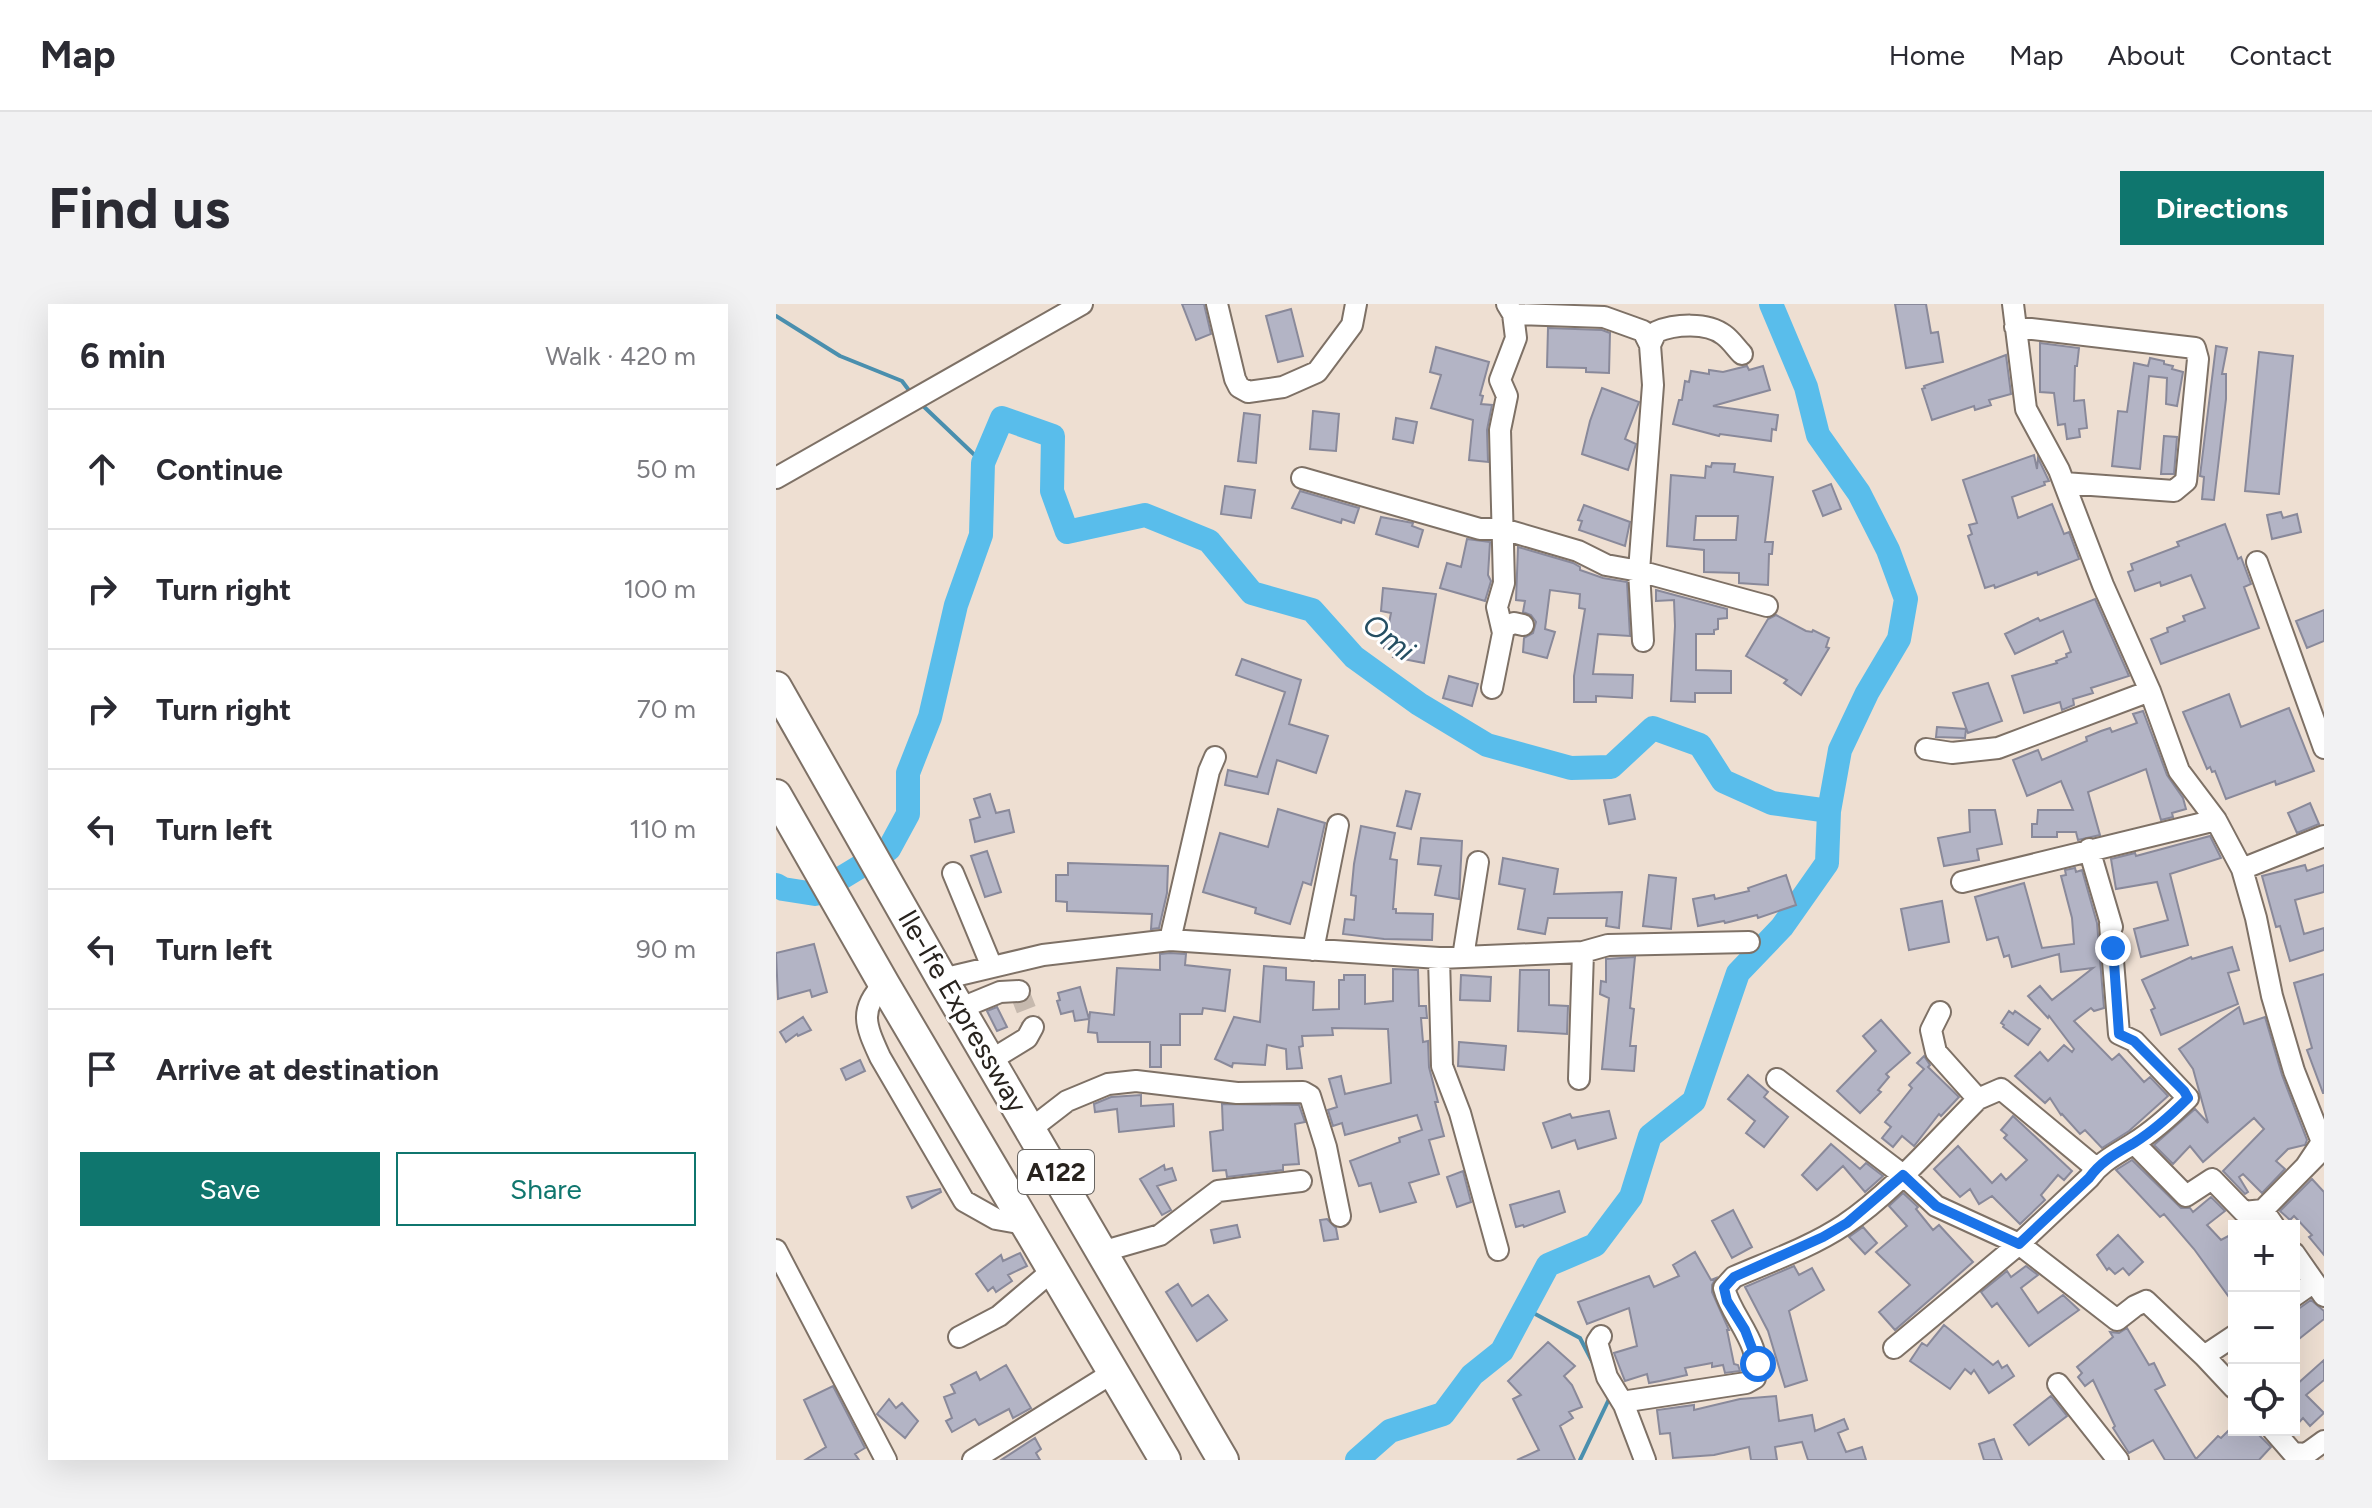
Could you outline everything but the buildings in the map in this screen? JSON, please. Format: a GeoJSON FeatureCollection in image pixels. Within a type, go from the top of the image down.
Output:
{"type":"FeatureCollection","features":[{"type":"Feature","properties":{"kind":"highway","name":"Ile-Ife Expressway"},"geometry":{"type":"LineString","coordinates":[[776,687],[942,979],[1032,1128],[1223,1460]]}},
{"type":"Feature","properties":{"kind":"highway","name":"Ile-Ife Expressway"},"geometry":{"type":"LineString","coordinates":[[776,795],[1114,1372],[1158,1457]]}},
{"type":"Feature","properties":{"kind":"highway"},"geometry":{"type":"LineString","coordinates":[[1050,1264],[1096,1243]]}},
{"type":"Feature","properties":{"kind":"street"},"geometry":{"type":"LineString","coordinates":[[776,478],[1082,304]]}},
{"type":"Feature","properties":{"kind":"street"},"geometry":{"type":"LineString","coordinates":[[1217,304],[1235,379],[1239,387],[1248,392],[1283,387],[1317,372],[1352,325],[1356,304]]}},
{"type":"Feature","properties":{"kind":"street"},"geometry":{"type":"LineString","coordinates":[[2013,304],[2026,409],[2064,483],[2103,585],[2150,691],[2179,771],[2216,820],[2242,869],[2272,996],[2294,1071],[2322,1142],[2268,1218],[2244,1212],[2212,1179],[2186,1196],[2134,1143]]}},
{"type":"Feature","properties":{"kind":"street"},"geometry":{"type":"LineString","coordinates":[[1492,688],[1502,628],[1497,607],[1504,583],[1500,430],[1507,396],[1500,380],[1516,338],[1510,309],[1604,317],[1643,331],[1650,345],[1653,385],[1639,571],[1643,641]]}},
{"type":"Feature","properties":{"kind":"street"},"geometry":{"type":"LineString","coordinates":[[1650,345],[1656,332],[1665,328],[1706,326],[1724,334],[1742,354]]}},
{"type":"Feature","properties":{"kind":"street"},"geometry":{"type":"LineString","coordinates":[[2015,327],[2195,348],[2198,359],[2186,481],[2174,491],[2064,483]]}},
{"type":"Feature","properties":{"kind":"street"},"geometry":{"type":"LineString","coordinates":[[1302,478],[1480,529],[1503,529],[1578,551],[1606,565],[1767,606]]}},
{"type":"Feature","properties":{"kind":"street"},"geometry":{"type":"LineString","coordinates":[[2257,562],[2317,705],[2324,748]]}},
{"type":"Feature","properties":{"kind":"street"},"geometry":{"type":"LineString","coordinates":[[1502,628],[1514,623],[1523,625]]}},
{"type":"Feature","properties":{"kind":"street"},"geometry":{"type":"LineString","coordinates":[[1926,749],[1952,753],[1998,748],[2150,691]]}},
{"type":"Feature","properties":{"kind":"street"},"geometry":{"type":"LineString","coordinates":[[1170,940],[1209,771],[1215,757]]}},
{"type":"Feature","properties":{"kind":"street"},"geometry":{"type":"LineString","coordinates":[[1962,882],[2216,820]]}},
{"type":"Feature","properties":{"kind":"street"},"geometry":{"type":"LineString","coordinates":[[1313,950],[1338,825]]}},
{"type":"Feature","properties":{"kind":"street"},"geometry":{"type":"LineString","coordinates":[[2242,869],[2324,836]]}},
{"type":"Feature","properties":{"kind":"street"},"geometry":{"type":"LineString","coordinates":[[1894,1348],[2019,1244],[2096,1168],[2134,1143],[2188,1098],[2134,1041],[2119,1034],[2111,925],[2089,849]]}},
{"type":"Feature","properties":{"kind":"street"},"geometry":{"type":"LineString","coordinates":[[1463,957],[1478,862]]}},
{"type":"Feature","properties":{"kind":"street"},"geometry":{"type":"LineString","coordinates":[[953,873],[992,967]]}},
{"type":"Feature","properties":{"kind":"street"},"geometry":{"type":"LineString","coordinates":[[942,979],[1043,955],[1170,940],[1439,958],[1583,952],[1608,945],[1749,942]]}},
{"type":"Feature","properties":{"kind":"street"},"geometry":{"type":"LineString","coordinates":[[1579,1079],[1583,952]]}},
{"type":"Feature","properties":{"kind":"street"},"geometry":{"type":"LineString","coordinates":[[1439,958],[1442,1066],[1460,1113],[1498,1250]]}},
{"type":"Feature","properties":{"kind":"street"},"geometry":{"type":"LineString","coordinates":[[884,984],[870,998],[866,1011],[869,1033],[956,1188],[964,1201],[982,1213],[1025,1224]]}},
{"type":"Feature","properties":{"kind":"street"},"geometry":{"type":"LineString","coordinates":[[961,1008],[1000,992],[1019,991]]}},
{"type":"Feature","properties":{"kind":"street"},"geometry":{"type":"LineString","coordinates":[[1940,1012],[1931,1030],[1936,1052],[1978,1099]]}},
{"type":"Feature","properties":{"kind":"street"},"geometry":{"type":"LineString","coordinates":[[991,1060],[1027,1038],[1033,1027]]}},
{"type":"Feature","properties":{"kind":"street"},"geometry":{"type":"LineString","coordinates":[[1777,1079],[1903,1175],[1936,1206],[2019,1244],[2117,1320],[2146,1301],[2228,1382]]}},
{"type":"Feature","properties":{"kind":"street"},"geometry":{"type":"LineString","coordinates":[[1032,1128],[1067,1101],[1108,1084],[1136,1081],[1237,1093],[1303,1092],[1310,1096],[1326,1147],[1340,1216]]}},
{"type":"Feature","properties":{"kind":"street"},"geometry":{"type":"LineString","coordinates":[[1624,1405],[1628,1401],[1746,1383],[1755,1378],[1758,1364],[1745,1330],[1727,1301],[1724,1288],[1734,1277],[1847,1223],[1903,1175],[1978,1099],[2001,1089],[2096,1168]]}},
{"type":"Feature","properties":{"kind":"street"},"geometry":{"type":"LineString","coordinates":[[2306,1166],[2324,1148]]}},
{"type":"Feature","properties":{"kind":"street"},"geometry":{"type":"LineString","coordinates":[[1096,1243],[1160,1235],[1218,1191],[1301,1181]]}},
{"type":"Feature","properties":{"kind":"street"},"geometry":{"type":"LineString","coordinates":[[776,1250],[886,1460]]}},
{"type":"Feature","properties":{"kind":"street"},"geometry":{"type":"LineString","coordinates":[[2300,1262],[2319,1289]]}},
{"type":"Feature","properties":{"kind":"street"},"geometry":{"type":"LineString","coordinates":[[959,1337],[999,1316],[1050,1264]]}},
{"type":"Feature","properties":{"kind":"street"},"geometry":{"type":"LineString","coordinates":[[1601,1336],[1597,1342],[1607,1377],[1624,1405],[1645,1460]]}},
{"type":"Feature","properties":{"kind":"street"},"geometry":{"type":"LineString","coordinates":[[2204,1356],[2228,1340]]}},
{"type":"Feature","properties":{"kind":"street"},"geometry":{"type":"LineString","coordinates":[[973,1460],[1114,1372]]}},
{"type":"Feature","properties":{"kind":"street"},"geometry":{"type":"LineString","coordinates":[[2058,1384],[2118,1460]]}},
{"type":"Feature","properties":{"kind":"street"},"geometry":{"type":"LineString","coordinates":[[2278,1436],[2293,1453],[2306,1454],[2324,1441]]}},
{"type":"Feature","properties":{"kind":"waterway"},"geometry":{"type":"LineString","coordinates":[[1357,1460],[1390,1431],[1443,1414],[1472,1375],[1502,1351],[1548,1265],[1595,1245],[1631,1197],[1650,1136],[1694,1101],[1738,973],[1782,927],[1827,863],[1829,811],[1840,750],[1867,693],[1899,639],[1906,599],[1888,550],[1859,493],[1818,435],[1806,387],[1771,304]]}},
{"type":"Feature","properties":{"kind":"waterway"},"geometry":{"type":"LineString","coordinates":[[776,316],[840,356],[902,381],[911,393]]}},
{"type":"Feature","properties":{"kind":"waterway"},"geometry":{"type":"LineString","coordinates":[[920,403],[983,463]]}},
{"type":"Feature","properties":{"kind":"waterway","name":"Omi"},"geometry":{"type":"LineString","coordinates":[[776,885],[815,894],[889,849],[908,814],[908,773],[930,717],[956,605],[981,535],[983,463],[1002,418],[1053,436],[1052,491],[1067,532],[1145,515],[1209,541],[1252,593],[1312,610],[1354,657],[1419,704],[1487,745],[1571,768],[1611,767],[1653,728],[1700,745],[1723,781],[1772,803],[1829,811]]}},
{"type":"Feature","properties":{"kind":"waterway"},"geometry":{"type":"LineString","coordinates":[[1524,1308],[1580,1338],[1594,1365]]}},
{"type":"Feature","properties":{"kind":"waterway"},"geometry":{"type":"LineString","coordinates":[[1580,1460],[1610,1397]]}},
{"type":"Feature","properties":{"kind":"tunnel"},"geometry":{"type":"LineString","coordinates":[[1019,991],[1033,1027]]}},
{"type":"Feature","properties":{"kind":"route"},"geometry":{"type":"LineString","coordinates":[[1758,1364],[1745,1330],[1727,1301],[1724,1288],[1734,1277],[1847,1223],[1903,1175],[1936,1206],[2019,1244],[2096,1168],[2134,1143],[2188,1098],[2134,1041],[2119,1034],[2113,948]]}}]}
